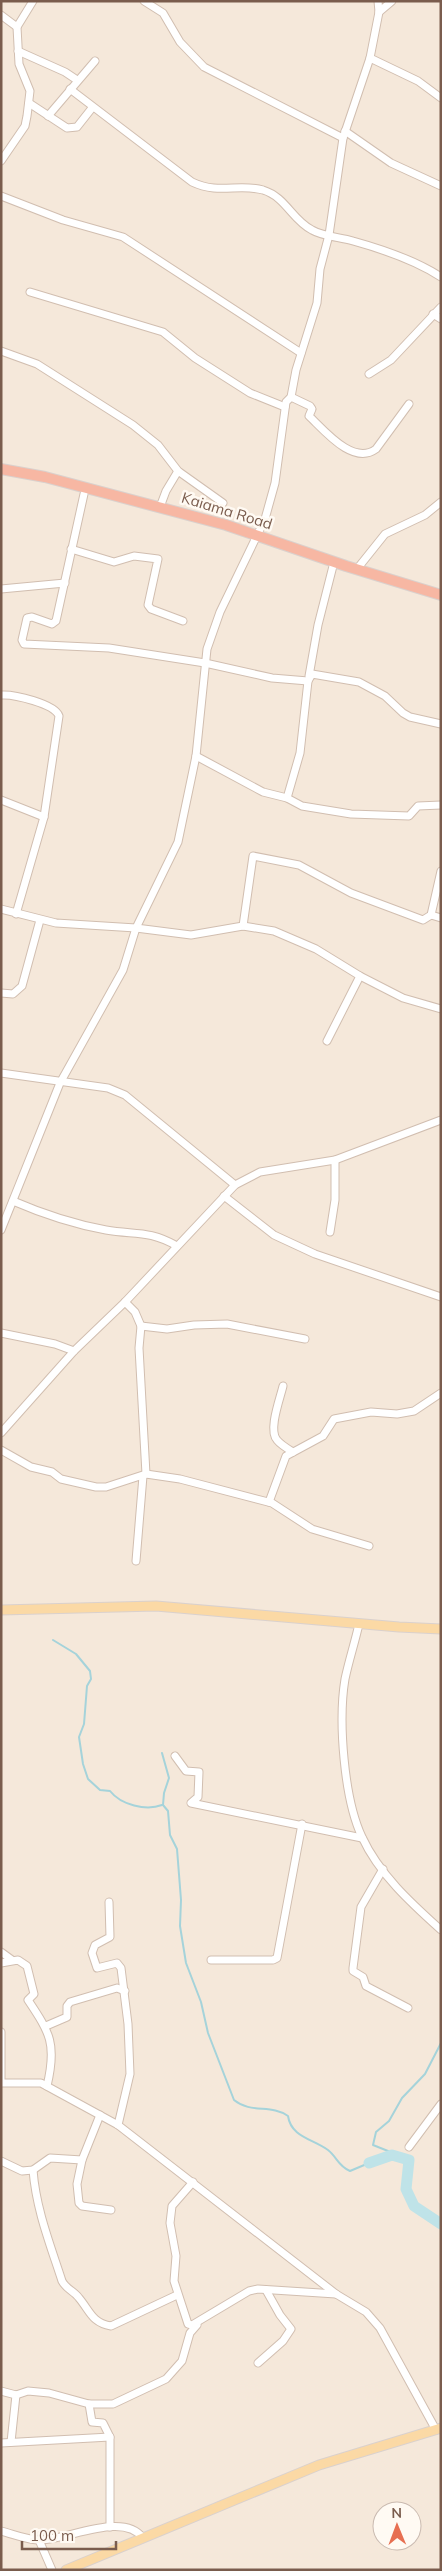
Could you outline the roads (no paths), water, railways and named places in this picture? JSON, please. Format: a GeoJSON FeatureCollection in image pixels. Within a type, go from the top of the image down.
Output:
{"type":"FeatureCollection","features":[{"type":"Feature","properties":{"kind":"highway","name":"Kaiama Road"},"geometry":{"type":"LineString","coordinates":[[1,469],[45,477],[160,507],[441,595]]}},
{"type":"Feature","properties":{"kind":"highway","name":"Kaiama Road"},"geometry":{"type":"LineString","coordinates":[[1,475],[257,537],[334,566],[441,600]]}},
{"type":"Feature","properties":{"kind":"main road"},"geometry":{"type":"LineString","coordinates":[[1,1610],[156,1606],[360,1624],[441,1629]]}},
{"type":"Feature","properties":{"kind":"main road"},"geometry":{"type":"LineString","coordinates":[[66,2570],[320,2465],[438,2429]]}},
{"type":"Feature","properties":{"kind":"street"},"geometry":{"type":"LineString","coordinates":[[1,161],[25,126],[30,92],[19,64],[17,28],[33,1]]}},
{"type":"Feature","properties":{"kind":"street"},"geometry":{"type":"LineString","coordinates":[[144,1],[163,14],[180,42],[204,67],[344,134],[390,163],[441,186]]}},
{"type":"Feature","properties":{"kind":"street"},"geometry":{"type":"LineString","coordinates":[[1,1230],[60,1083],[123,970],[136,928],[178,842],[196,756],[204,663],[207,649],[220,612],[265,519],[275,483],[286,402],[291,397],[301,353],[317,303],[320,269],[329,235],[344,134],[370,58],[379,12],[378,1]]}},
{"type":"Feature","properties":{"kind":"street"},"geometry":{"type":"LineString","coordinates":[[379,12],[392,1]]}},
{"type":"Feature","properties":{"kind":"street"},"geometry":{"type":"LineString","coordinates":[[1,15],[17,28]]}},
{"type":"Feature","properties":{"kind":"street"},"geometry":{"type":"LineString","coordinates":[[18,51],[65,72],[77,80]]}},
{"type":"Feature","properties":{"kind":"street"},"geometry":{"type":"LineString","coordinates":[[370,58],[418,81],[441,98]]}},
{"type":"Feature","properties":{"kind":"street"},"geometry":{"type":"LineString","coordinates":[[48,116],[95,61]]}},
{"type":"Feature","properties":{"kind":"street"},"geometry":{"type":"LineString","coordinates":[[70,89],[92,108],[192,182],[216,190],[249,188],[263,191],[287,205],[295,217],[308,227],[379,249],[429,269],[441,277]]}},
{"type":"Feature","properties":{"kind":"street"},"geometry":{"type":"LineString","coordinates":[[29,103],[67,128],[78,126],[92,108]]}},
{"type":"Feature","properties":{"kind":"street"},"geometry":{"type":"LineString","coordinates":[[1,196],[63,220],[123,237],[301,353]]}},
{"type":"Feature","properties":{"kind":"street"},"geometry":{"type":"LineString","coordinates":[[30,292],[163,332],[195,358],[250,393],[285,408]]}},
{"type":"Feature","properties":{"kind":"street"},"geometry":{"type":"LineString","coordinates":[[369,374],[391,360],[441,307]]}},
{"type":"Feature","properties":{"kind":"street"},"geometry":{"type":"LineString","coordinates":[[433,314],[441,319]]}},
{"type":"Feature","properties":{"kind":"street"},"geometry":{"type":"LineString","coordinates":[[1,351],[37,364],[125,420],[158,446],[178,471],[223,503]]}},
{"type":"Feature","properties":{"kind":"street"},"geometry":{"type":"LineString","coordinates":[[291,397],[310,406],[309,416],[338,442],[360,453],[376,449],[409,404]]}},
{"type":"Feature","properties":{"kind":"street"},"geometry":{"type":"LineString","coordinates":[[160,507],[166,491],[178,471]]}},
{"type":"Feature","properties":{"kind":"street"},"geometry":{"type":"LineString","coordinates":[[84,494],[56,621],[52,624],[32,617],[27,618],[22,640],[24,644],[109,648],[204,663],[272,678],[309,679],[319,675],[359,682],[385,696],[410,717],[441,724]]}},
{"type":"Feature","properties":{"kind":"street"},"geometry":{"type":"LineString","coordinates":[[357,569],[385,534],[425,515],[441,502]]}},
{"type":"Feature","properties":{"kind":"street"},"geometry":{"type":"LineString","coordinates":[[72,549],[114,562],[134,556],[158,559],[148,605],[151,609],[183,621]]}},
{"type":"Feature","properties":{"kind":"street"},"geometry":{"type":"LineString","coordinates":[[287,798],[300,753],[318,625],[334,566]]}},
{"type":"Feature","properties":{"kind":"street"},"geometry":{"type":"LineString","coordinates":[[1,589],[65,583]]}},
{"type":"Feature","properties":{"kind":"street"},"geometry":{"type":"LineString","coordinates":[[1,695],[22,698],[55,709],[59,713],[55,754],[47,787],[44,816],[16,914]]}},
{"type":"Feature","properties":{"kind":"street"},"geometry":{"type":"LineString","coordinates":[[196,756],[263,792],[287,798],[302,806],[325,811],[409,816],[418,806],[441,805]]}},
{"type":"Feature","properties":{"kind":"street"},"geometry":{"type":"LineString","coordinates":[[1,800],[44,816]]}},
{"type":"Feature","properties":{"kind":"street"},"geometry":{"type":"LineString","coordinates":[[243,926],[251,858],[257,856],[299,865],[350,893],[423,920],[431,915],[441,871]]}},
{"type":"Feature","properties":{"kind":"street"},"geometry":{"type":"LineString","coordinates":[[1,909],[40,920],[136,928],[191,935],[243,926],[274,931],[316,949],[360,976],[403,998],[441,1009]]}},
{"type":"Feature","properties":{"kind":"street"},"geometry":{"type":"LineString","coordinates":[[431,915],[441,918]]}},
{"type":"Feature","properties":{"kind":"street"},"geometry":{"type":"LineString","coordinates":[[1,993],[14,994],[22,986],[40,920]]}},
{"type":"Feature","properties":{"kind":"street"},"geometry":{"type":"LineString","coordinates":[[326,1041],[360,976]]}},
{"type":"Feature","properties":{"kind":"street"},"geometry":{"type":"LineString","coordinates":[[1,1073],[60,1083],[108,1088],[125,1095],[235,1185]]}},
{"type":"Feature","properties":{"kind":"street"},"geometry":{"type":"LineString","coordinates":[[1,1433],[74,1351],[124,1302],[235,1185],[260,1172],[335,1160],[441,1120]]}},
{"type":"Feature","properties":{"kind":"street"},"geometry":{"type":"LineString","coordinates":[[330,1232],[335,1200],[335,1160]]}},
{"type":"Feature","properties":{"kind":"street"},"geometry":{"type":"LineString","coordinates":[[224,1196],[274,1235],[315,1254],[441,1297]]}},
{"type":"Feature","properties":{"kind":"street"},"geometry":{"type":"LineString","coordinates":[[13,1201],[62,1220],[108,1230],[144,1232],[177,1246]]}},
{"type":"Feature","properties":{"kind":"street"},"geometry":{"type":"LineString","coordinates":[[124,1302],[135,1312],[141,1326],[139,1348],[144,1475],[136,1560]]}},
{"type":"Feature","properties":{"kind":"street"},"geometry":{"type":"LineString","coordinates":[[141,1326],[166,1329],[194,1324],[227,1324],[305,1340]]}},
{"type":"Feature","properties":{"kind":"street"},"geometry":{"type":"LineString","coordinates":[[1,1332],[55,1344],[74,1351]]}},
{"type":"Feature","properties":{"kind":"street"},"geometry":{"type":"LineString","coordinates":[[283,1386],[274,1418],[274,1431],[276,1440],[293,1452]]}},
{"type":"Feature","properties":{"kind":"street"},"geometry":{"type":"LineString","coordinates":[[269,1502],[283,1461],[293,1452],[323,1436],[334,1419],[371,1412],[397,1414],[414,1411],[441,1393]]}},
{"type":"Feature","properties":{"kind":"street"},"geometry":{"type":"LineString","coordinates":[[1,1450],[31,1467],[52,1472],[61,1479],[96,1487],[106,1487],[144,1475],[180,1479],[269,1502],[312,1529],[369,1546]]}},
{"type":"Feature","properties":{"kind":"street"},"geometry":{"type":"LineString","coordinates":[[360,1624],[345,1680],[343,1728],[348,1798],[362,1838],[382,1869],[415,1906],[441,1930]]}},
{"type":"Feature","properties":{"kind":"street"},"geometry":{"type":"LineString","coordinates":[[175,1756],[186,1771],[199,1772],[198,1797],[191,1803],[302,1824],[362,1838]]}},
{"type":"Feature","properties":{"kind":"street"},"geometry":{"type":"LineString","coordinates":[[211,1960],[273,1960],[278,1958],[302,1824]]}},
{"type":"Feature","properties":{"kind":"street"},"geometry":{"type":"LineString","coordinates":[[382,1869],[361,1907],[352,1968],[353,1971],[365,1980],[366,1986],[408,2008]]}},
{"type":"Feature","properties":{"kind":"street"},"geometry":{"type":"LineString","coordinates":[[109,1902],[110,1937],[95,1945],[92,1953],[97,1968],[117,1963],[120,1965],[124,1992],[130,2074],[118,2125]]}},
{"type":"Feature","properties":{"kind":"street"},"geometry":{"type":"LineString","coordinates":[[1,1952],[12,1960],[27,1966],[34,1994],[28,2000],[49,2032],[52,2066],[47,2086]]}},
{"type":"Feature","properties":{"kind":"street"},"geometry":{"type":"LineString","coordinates":[[1,1963],[12,1960]]}},
{"type":"Feature","properties":{"kind":"street"},"geometry":{"type":"LineString","coordinates":[[46,2026],[67,2017],[67,2006],[70,2002],[117,1988],[124,1992]]}},
{"type":"Feature","properties":{"kind":"street"},"geometry":{"type":"LineString","coordinates":[[1,2032],[1,2083],[47,2086],[118,2125],[336,2294],[366,2312],[380,2328],[438,2429]]}},
{"type":"Feature","properties":{"kind":"street"},"geometry":{"type":"LineString","coordinates":[[409,2146],[441,2104]]}},
{"type":"Feature","properties":{"kind":"street"},"geometry":{"type":"LineString","coordinates":[[100,2115],[82,2160],[76,2184],[79,2203],[82,2206],[111,2210]]}},
{"type":"Feature","properties":{"kind":"street"},"geometry":{"type":"LineString","coordinates":[[1,2161],[22,2171],[33,2170],[50,2158],[82,2160]]}},
{"type":"Feature","properties":{"kind":"street"},"geometry":{"type":"LineString","coordinates":[[33,2170],[35,2193],[44,2229],[62,2281],[64,2285],[79,2297],[88,2313],[102,2324],[111,2326],[177,2295]]}},
{"type":"Feature","properties":{"kind":"street"},"geometry":{"type":"LineString","coordinates":[[193,2182],[172,2206],[170,2212],[176,2256],[174,2281],[188,2324],[192,2325],[242,2294],[258,2289],[336,2294]]}},
{"type":"Feature","properties":{"kind":"street"},"geometry":{"type":"LineString","coordinates":[[258,2364],[282,2342],[291,2330],[266,2290]]}},
{"type":"Feature","properties":{"kind":"street"},"geometry":{"type":"LineString","coordinates":[[1,2391],[16,2395],[28,2391],[49,2393],[89,2404],[113,2404],[166,2379],[182,2361],[190,2333],[205,2318]]}},
{"type":"Feature","properties":{"kind":"street"},"geometry":{"type":"LineString","coordinates":[[11,2442],[16,2395]]}},
{"type":"Feature","properties":{"kind":"street"},"geometry":{"type":"LineString","coordinates":[[89,2404],[92,2422],[103,2423],[110,2437],[110,2527]]}},
{"type":"Feature","properties":{"kind":"street"},"geometry":{"type":"LineString","coordinates":[[1,2442],[110,2437]]}},
{"type":"Feature","properties":{"kind":"street"},"geometry":{"type":"LineString","coordinates":[[1,2531],[39,2540],[110,2527],[135,2529],[143,2538]]}},
{"type":"Feature","properties":{"kind":"street"},"geometry":{"type":"LineString","coordinates":[[39,2540],[52,2570]]}},
{"type":"Feature","properties":{"kind":"waterway"},"geometry":{"type":"LineString","coordinates":[[53,1640],[76,1654],[90,1671],[91,1679],[87,1686],[84,1724],[79,1737],[83,1764],[88,1779],[100,1790],[110,1791],[121,1800],[134,1806],[156,1807],[162,1805]]}},
{"type":"Feature","properties":{"kind":"waterway"},"geometry":{"type":"LineString","coordinates":[[162,1753],[169,1778],[164,1793],[163,1805],[168,1811],[170,1835],[177,1849],[181,1900],[180,1926],[186,1963],[201,2002],[208,2033],[234,2100],[247,2107],[275,2110],[288,2116],[293,2129],[328,2150],[343,2167],[350,2171],[369,2163]]}},
{"type":"Feature","properties":{"kind":"waterway"},"geometry":{"type":"LineString","coordinates":[[398,2155],[373,2145],[376,2132],[389,2121],[402,2098],[425,2074],[441,2043]]}},
{"type":"Feature","properties":{"kind":"waterway"},"geometry":{"type":"LineString","coordinates":[[369,2163],[392,2155],[409,2160],[406,2189],[414,2206],[441,2224]]}}]}
